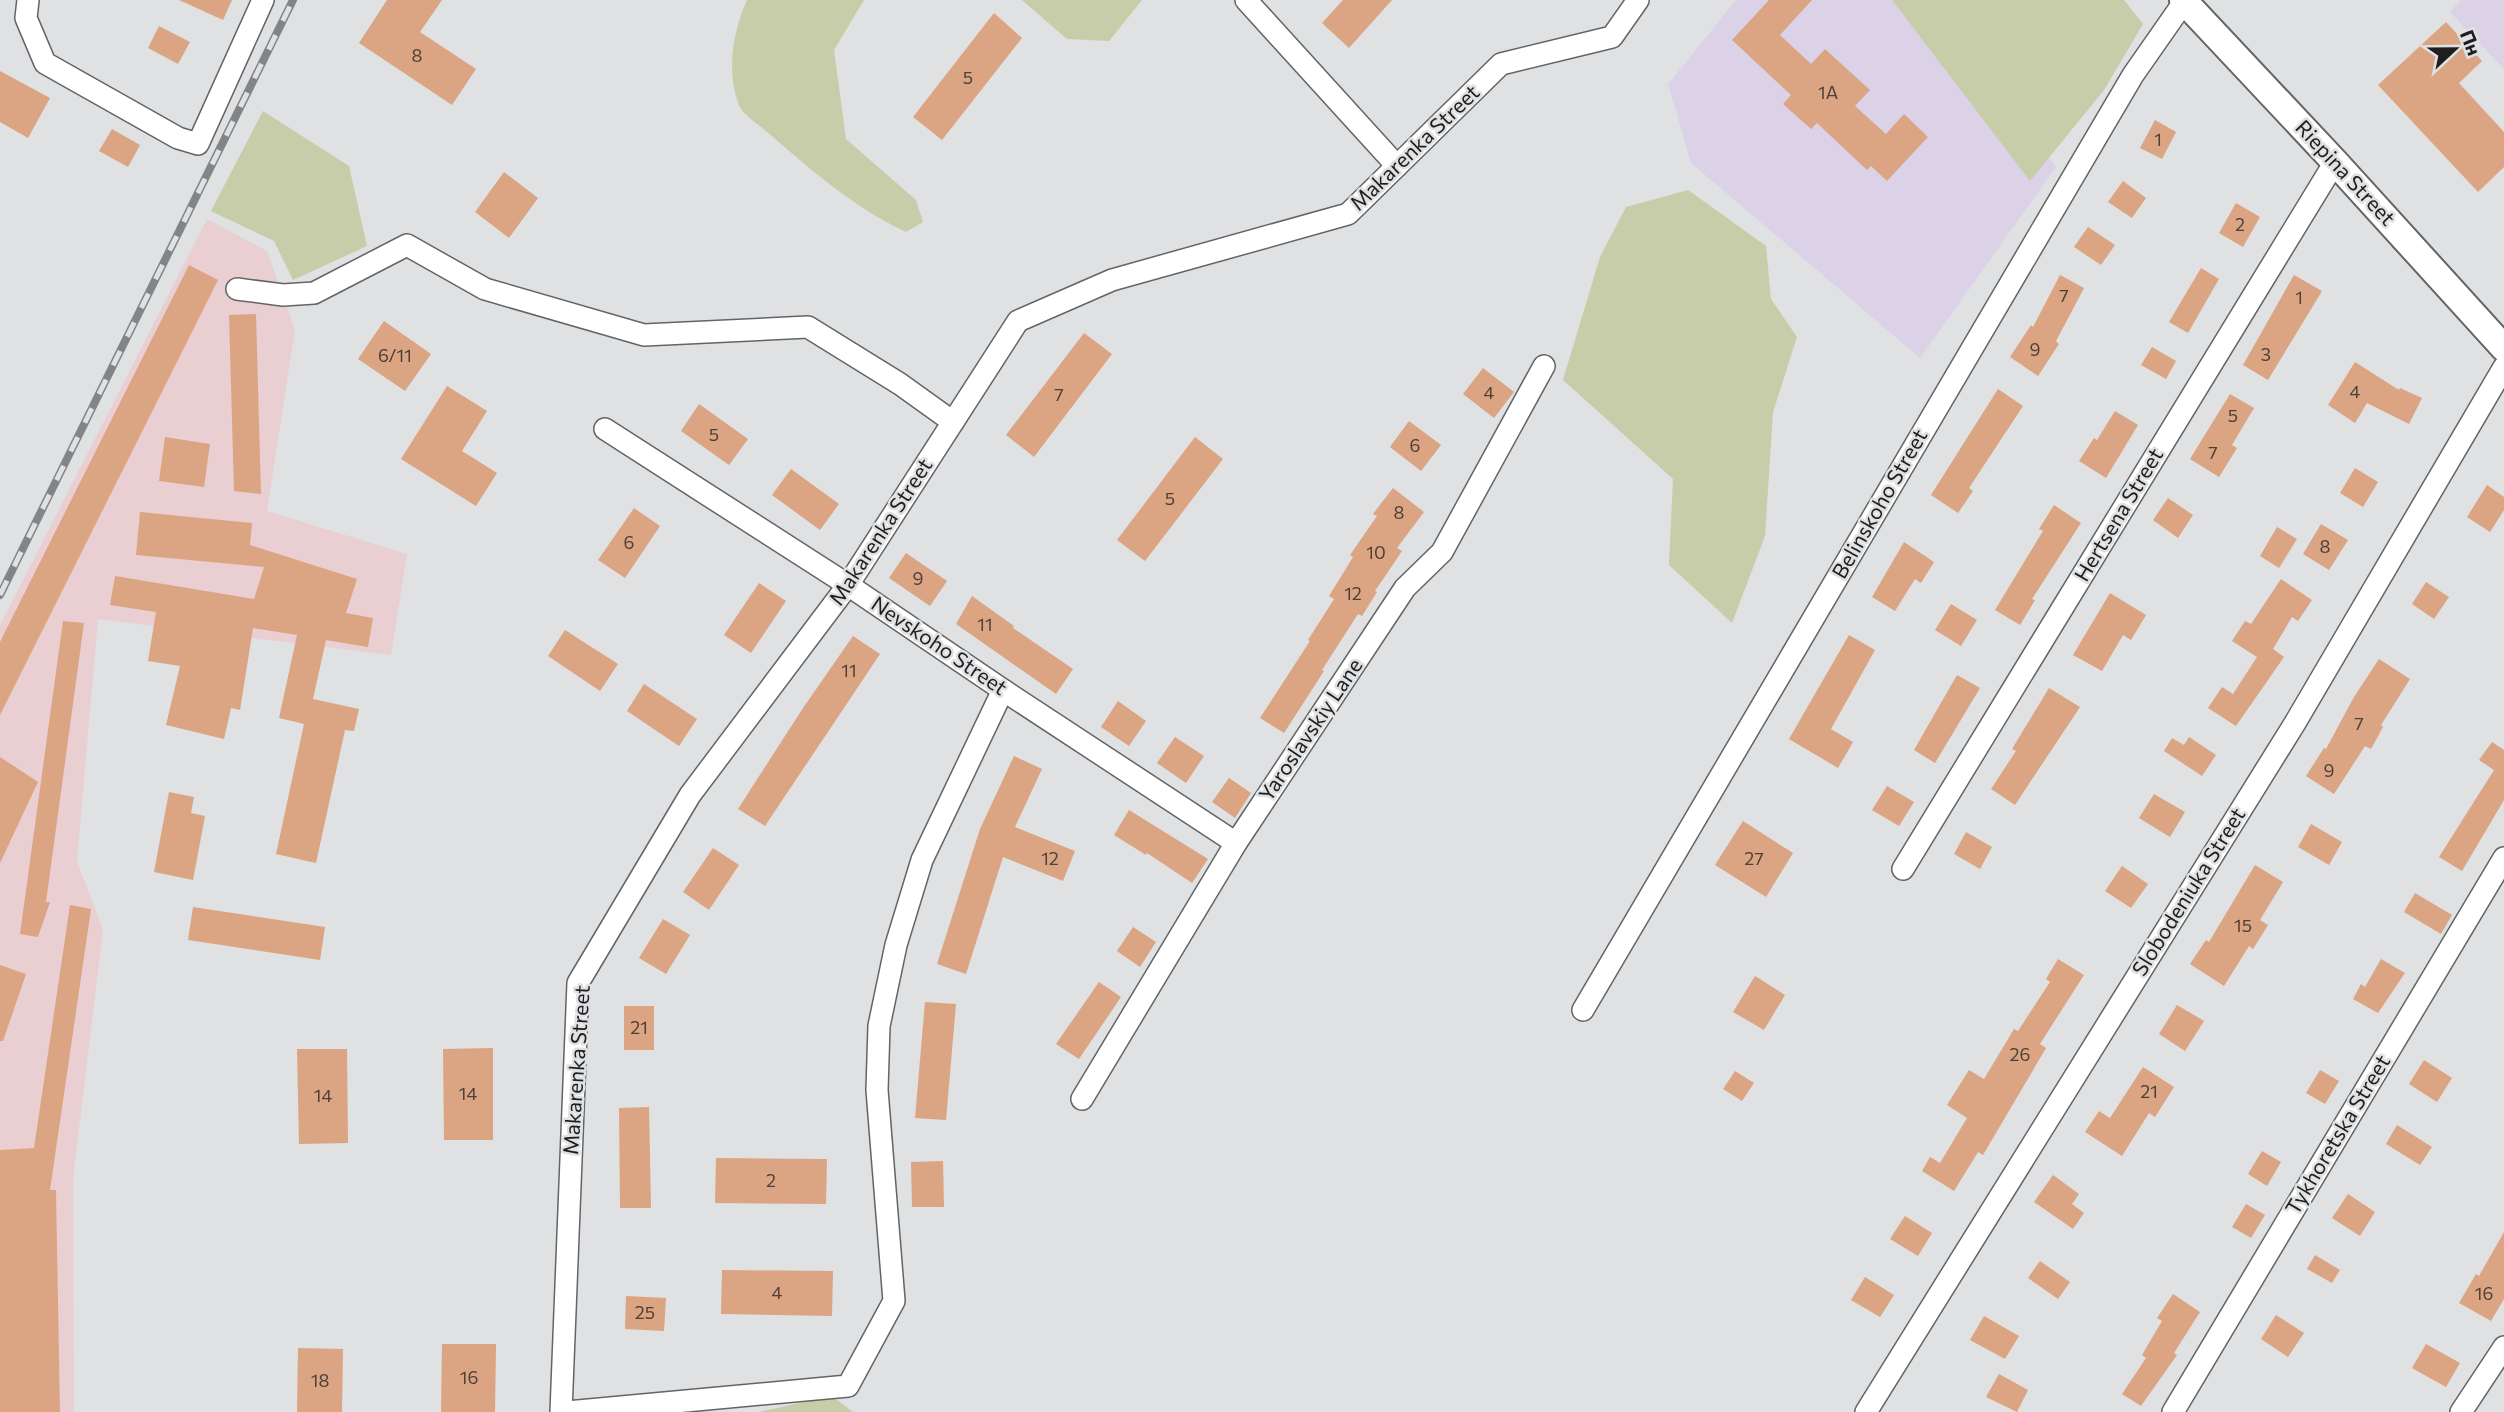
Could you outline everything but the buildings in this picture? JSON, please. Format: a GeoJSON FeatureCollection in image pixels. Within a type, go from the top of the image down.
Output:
{"type":"FeatureCollection","features":[{"type":"Feature","properties":{"kind":"street"},"geometry":{"type":"LineString","coordinates":[[28,0],[26,18],[45,62],[178,138],[198,144],[263,0]]}},
{"type":"Feature","properties":{"kind":"street"},"geometry":{"type":"LineString","coordinates":[[1246,0],[1397,166]]}},
{"type":"Feature","properties":{"kind":"street","name":"Makarenka Street"},"geometry":{"type":"LineString","coordinates":[[561,1412],[578,983],[690,795],[848,585],[1018,321],[1112,280],[1348,214],[1501,64],[1612,37],[1638,0]]}},
{"type":"Feature","properties":{"kind":"street","name":"Riepina Street"},"geometry":{"type":"LineString","coordinates":[[2184,1],[2504,348]]}},
{"type":"Feature","properties":{"kind":"street","name":"Belinskoho Street"},"geometry":{"type":"LineString","coordinates":[[1583,1010],[2133,75],[2184,1]]}},
{"type":"Feature","properties":{"kind":"street","name":"Hertsena Street"},"geometry":{"type":"LineString","coordinates":[[1903,869],[2335,162]]}},
{"type":"Feature","properties":{"kind":"street"},"geometry":{"type":"LineString","coordinates":[[237,289],[283,295],[314,293],[407,245],[485,289],[643,335],[808,327],[900,383],[953,422]]}},
{"type":"Feature","properties":{"kind":"street","name":"Yaroslavskiy Lane"},"geometry":{"type":"LineString","coordinates":[[1082,1099],[1236,843],[1405,588],[1442,552],[1544,366]]}},
{"type":"Feature","properties":{"kind":"street","name":"Slobodeniuka Street"},"geometry":{"type":"LineString","coordinates":[[1866,1412],[2295,723],[2504,367]]}},
{"type":"Feature","properties":{"kind":"street","name":"Nevskoho Street"},"geometry":{"type":"LineString","coordinates":[[606,429],[848,585],[1236,843]]}},
{"type":"Feature","properties":{"kind":"street"},"geometry":{"type":"LineString","coordinates":[[567,1412],[848,1386],[894,1301],[877,1090],[879,1026],[896,945],[922,860],[1003,690]]}},
{"type":"Feature","properties":{"kind":"street","name":"Tykhoretska Street"},"geometry":{"type":"LineString","coordinates":[[2173,1412],[2504,858]]}},
{"type":"Feature","properties":{"kind":"street"},"geometry":{"type":"LineString","coordinates":[[2461,1412],[2504,1347]]}},
{"type":"Feature","properties":{"kind":"shaded area"},"geometry":{"type":"Polygon","coordinates":[[[1736,0],[1932,0],[2056,167],[1920,358],[1691,163],[1668,84],[1736,0]]]}},
{"type":"Feature","properties":{"kind":"shaded area"},"geometry":{"type":"Polygon","coordinates":[[[2461,0],[2504,0],[2504,69],[2450,12],[2461,0]]]}},
{"type":"Feature","properties":{"kind":"shaded area"},"geometry":{"type":"Polygon","coordinates":[[[207,219],[267,251],[295,330],[267,511],[407,554],[391,655],[98,619],[77,861],[103,930],[73,1179],[74,1412],[0,1412],[0,625],[207,219]]]}},
{"type":"Feature","properties":{"kind":"green space"},"geometry":{"type":"Polygon","coordinates":[[[747,0],[864,0],[834,50],[846,139],[916,200],[923,222],[906,232],[868,211],[815,173],[744,112],[735,92],[732,65],[738,25],[747,0]]]}},
{"type":"Feature","properties":{"kind":"green space"},"geometry":{"type":"Polygon","coordinates":[[[1022,0],[1142,0],[1109,41],[1067,39],[1022,0]]]}},
{"type":"Feature","properties":{"kind":"green space"},"geometry":{"type":"Polygon","coordinates":[[[1892,0],[2124,0],[2143,24],[2104,90],[2030,181],[1892,0]]]}},
{"type":"Feature","properties":{"kind":"green space"},"geometry":{"type":"Polygon","coordinates":[[[263,111],[349,166],[367,246],[293,280],[274,241],[211,211],[263,111]]]}},
{"type":"Feature","properties":{"kind":"green space"},"geometry":{"type":"Polygon","coordinates":[[[1688,190],[1766,246],[1771,299],[1797,337],[1773,412],[1765,536],[1732,623],[1669,565],[1673,479],[1563,380],[1600,257],[1626,207],[1688,190]]]}},
{"type":"Feature","properties":{"kind":"green space"},"geometry":{"type":"Polygon","coordinates":[[[832,1396],[853,1412],[759,1412],[832,1396]]]}},
{"type":"Feature","properties":{"kind":"railway"},"geometry":{"type":"LineString","coordinates":[[0,595],[293,0]]}}]}
